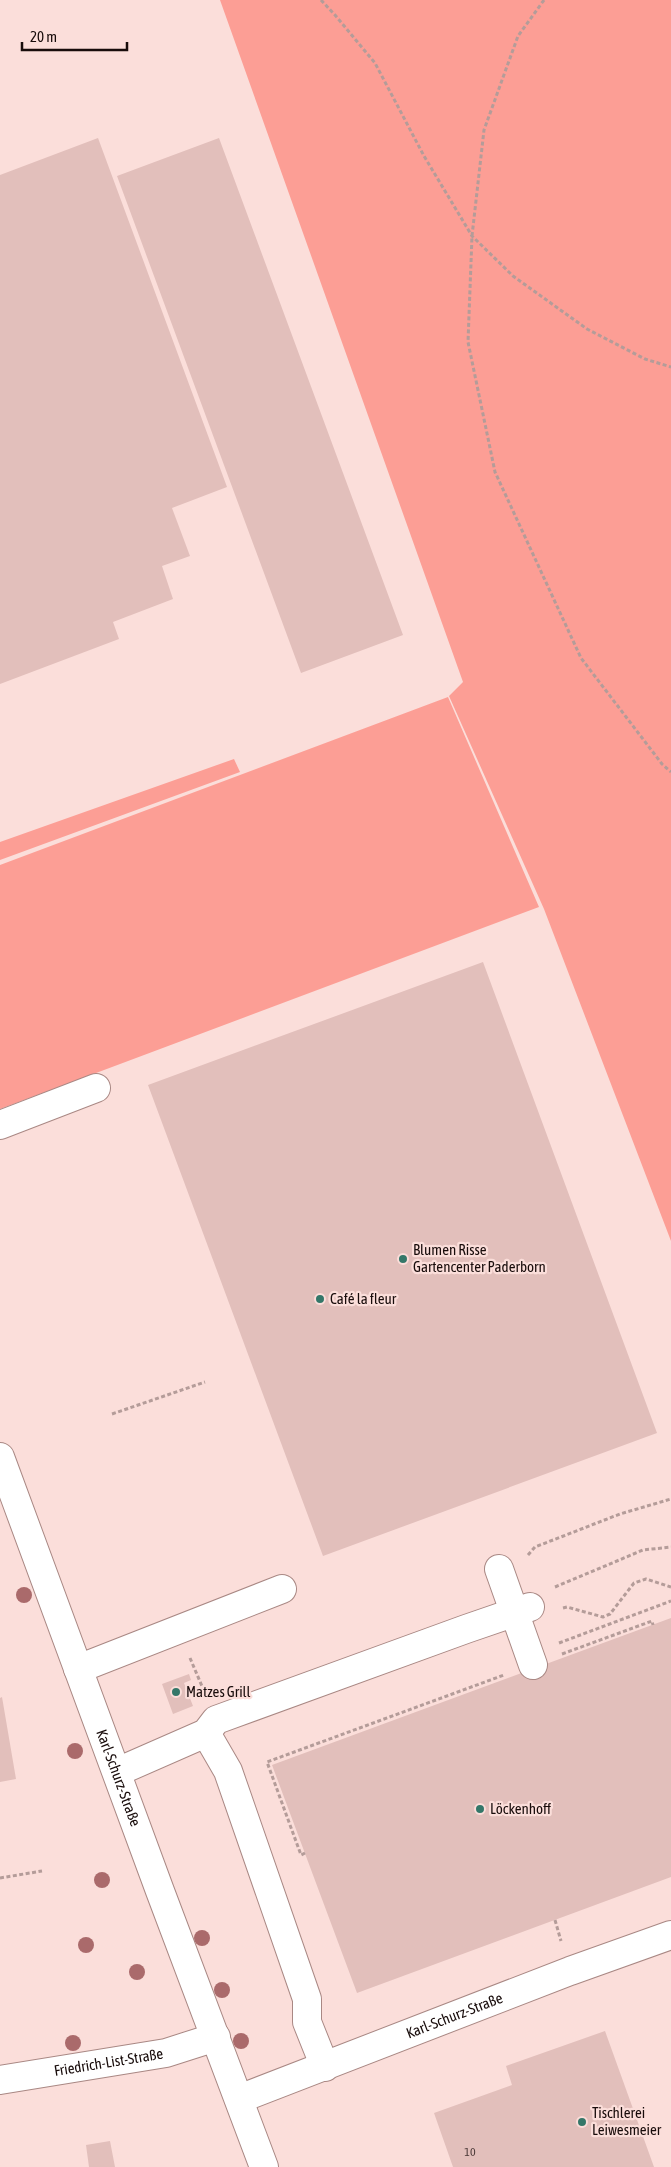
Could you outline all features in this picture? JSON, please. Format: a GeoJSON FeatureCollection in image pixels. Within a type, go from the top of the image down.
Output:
{"type":"FeatureCollection","features":[{"type":"Feature","properties":{"kind":"street"},"geometry":{"type":"LineString","coordinates":[[0,1125],[96,1088]]}},
{"type":"Feature","properties":{"kind":"street","name":"Karl-Schurz-Straße"},"geometry":{"type":"LineString","coordinates":[[0,1457],[264,2167]]}},
{"type":"Feature","properties":{"kind":"street"},"geometry":{"type":"LineString","coordinates":[[511,1565],[533,1665]]}},
{"type":"Feature","properties":{"kind":"street"},"geometry":{"type":"LineString","coordinates":[[78,1669],[282,1589]]}},
{"type":"Feature","properties":{"kind":"street"},"geometry":{"type":"LineString","coordinates":[[117,1772],[206,1733],[216,1720],[522,1610]]}},
{"type":"Feature","properties":{"kind":"street"},"geometry":{"type":"LineString","coordinates":[[206,1733],[228,1771],[307,1999],[307,2022],[325,2066]]}},
{"type":"Feature","properties":{"kind":"street","name":"Karl-Schurz-Straße"},"geometry":{"type":"LineString","coordinates":[[240,2099],[570,1971],[671,1935]]}},
{"type":"Feature","properties":{"kind":"street","name":"Friedrich-List-Straße"},"geometry":{"type":"LineString","coordinates":[[0,2080],[166,2053],[216,2038]]}},
{"type":"Feature","properties":{"kind":"path"},"geometry":{"type":"LineString","coordinates":[[320,0],[335,14],[375,63],[424,156],[472,236],[513,276],[587,329],[646,359],[671,367]]}},
{"type":"Feature","properties":{"kind":"path"},"geometry":{"type":"LineString","coordinates":[[544,0],[518,36],[484,130],[472,236],[468,342],[495,472],[580,658],[662,764],[671,772]]}},
{"type":"Feature","properties":{"kind":"path"},"geometry":{"type":"LineString","coordinates":[[112,1414],[205,1382]]}},
{"type":"Feature","properties":{"kind":"path"},"geometry":{"type":"LineString","coordinates":[[511,1565],[535,1548],[620,1514],[671,1499]]}},
{"type":"Feature","properties":{"kind":"path"},"geometry":{"type":"LineString","coordinates":[[671,1547],[643,1550],[556,1586],[528,1600],[522,1610],[534,1620],[567,1607],[603,1617],[610,1614],[634,1583],[646,1579],[671,1587]]}},
{"type":"Feature","properties":{"kind":"path"},"geometry":{"type":"LineString","coordinates":[[553,1646],[671,1602]]}},
{"type":"Feature","properties":{"kind":"path"},"geometry":{"type":"LineString","coordinates":[[305,1853],[301,1855],[267,1762],[652,1621],[653,1624]]}},
{"type":"Feature","properties":{"kind":"path"},"geometry":{"type":"LineString","coordinates":[[190,1658],[196,1671]]}},
{"type":"Feature","properties":{"kind":"path"},"geometry":{"type":"LineString","coordinates":[[0,1878],[42,1871]]}},
{"type":"Feature","properties":{"kind":"shaded area"},"geometry":{"type":"Polygon","coordinates":[[[220,0],[671,0],[671,1241],[544,909],[449,696],[463,682],[220,0]]]}},
{"type":"Feature","properties":{"kind":"shaded area"},"geometry":{"type":"Polygon","coordinates":[[[448,697],[539,907],[0,1109],[0,865],[448,697]]]}},
{"type":"Feature","properties":{"kind":"shaded area"},"geometry":{"type":"Polygon","coordinates":[[[234,759],[240,772],[0,860],[0,842],[234,759]]]}},
{"type":"Feature","properties":{"kind":"building"},"geometry":{"type":"Polygon","coordinates":[[[98,138],[227,487],[172,508],[190,556],[162,566],[173,599],[113,622],[119,639],[0,684],[0,175],[98,138]]]}},
{"type":"Feature","properties":{"kind":"building"},"geometry":{"type":"Polygon","coordinates":[[[219,138],[403,635],[301,673],[117,176],[219,138]]]}},
{"type":"Feature","properties":{"kind":"building","name":"Blumen Risse Gartencenter Paderborn"},"geometry":{"type":"Polygon","coordinates":[[[483,962],[657,1433],[323,1556],[148,1085],[483,962]]]}},
{"type":"Feature","properties":{"kind":"building","name":"Löckenhoff"},"geometry":{"type":"Polygon","coordinates":[[[671,1618],[671,1877],[357,1993],[272,1765],[671,1618]]]}},
{"type":"Feature","properties":{"kind":"building","name":"Matzes Grill"},"geometry":{"type":"Polygon","coordinates":[[[189,1674],[191,1680],[184,1683],[193,1706],[173,1714],[162,1684],[189,1674]]]}},
{"type":"Feature","properties":{"kind":"building"},"geometry":{"type":"Polygon","coordinates":[[[2,1697],[16,1779],[0,1782],[0,1698],[2,1697]]]}},
{"type":"Feature","properties":{"kind":"building","name":"Tischlerei Leiwesmeier"},"geometry":{"type":"Polygon","coordinates":[[[605,2031],[654,2167],[453,2167],[434,2113],[512,2085],[506,2066],[605,2031]]]}},
{"type":"Feature","properties":{"kind":"building"},"geometry":{"type":"Polygon","coordinates":[[[110,2141],[115,2167],[89,2167],[86,2145],[110,2141]]]}},
{"type":"Feature","properties":{"kind":"place","name":"Blumen Risse Gartencenter Paderborn"},"geometry":{"type":"Point","coordinates":[403,1259]}},
{"type":"Feature","properties":{"kind":"place","name":"Café la fleur"},"geometry":{"type":"Point","coordinates":[320,1299]}},
{"type":"Feature","properties":{"kind":"place","name":"Matzes Grill"},"geometry":{"type":"Point","coordinates":[176,1692]}},
{"type":"Feature","properties":{"kind":"place","name":"Löckenhoff"},"geometry":{"type":"Point","coordinates":[480,1809]}},
{"type":"Feature","properties":{"kind":"place","name":"Tischlerei Leiwesmeier"},"geometry":{"type":"Point","coordinates":[582,2122]}}]}
